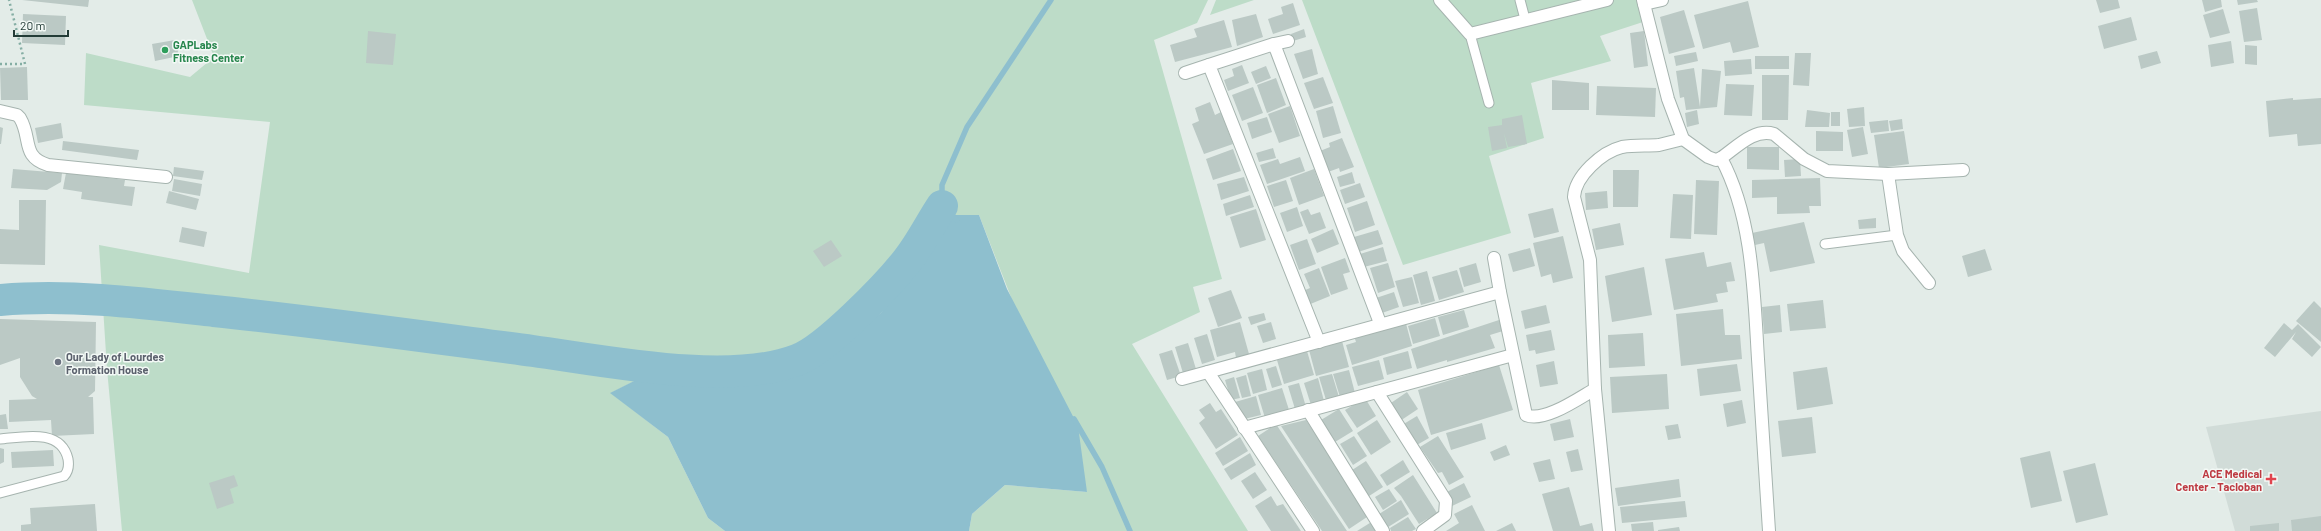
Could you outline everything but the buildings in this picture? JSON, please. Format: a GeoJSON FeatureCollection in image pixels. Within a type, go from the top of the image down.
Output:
{"type":"FeatureCollection","features":[{"type":"Feature","properties":{"kind":"street"},"geometry":{"type":"LineString","coordinates":[[1440,0],[1470,34],[1525,19],[1607,0]]}},
{"type":"Feature","properties":{"kind":"street"},"geometry":{"type":"LineString","coordinates":[[1662,0],[1644,2],[1668,99],[1683,139],[1708,157],[1716,160],[1721,158],[1755,135],[1768,132],[1774,134],[1804,159],[1827,171],[1888,174],[1963,170]]}},
{"type":"Feature","properties":{"kind":"street"},"geometry":{"type":"LineString","coordinates":[[1185,73],[1288,40]]}},
{"type":"Feature","properties":{"kind":"street"},"geometry":{"type":"LineString","coordinates":[[1274,44],[1380,323]]}},
{"type":"Feature","properties":{"kind":"street"},"geometry":{"type":"LineString","coordinates":[[1210,65],[1319,342]]}},
{"type":"Feature","properties":{"kind":"street"},"geometry":{"type":"LineString","coordinates":[[0,111],[17,115],[20,118],[31,154],[37,161],[48,164],[166,177]]}},
{"type":"Feature","properties":{"kind":"street"},"geometry":{"type":"LineString","coordinates":[[1609,531],[1595,389],[1591,269],[1574,197],[1575,186],[1579,178],[1593,164],[1620,148],[1658,145],[1683,139]]}},
{"type":"Feature","properties":{"kind":"street"},"geometry":{"type":"LineString","coordinates":[[1721,158],[1732,178],[1740,202],[1753,286],[1769,531]]}},
{"type":"Feature","properties":{"kind":"street"},"geometry":{"type":"LineString","coordinates":[[1888,174],[1897,235],[1902,251],[1929,283]]}},
{"type":"Feature","properties":{"kind":"street"},"geometry":{"type":"LineString","coordinates":[[1494,258],[1524,412],[1527,416],[1537,417],[1553,411],[1595,389]]}},
{"type":"Feature","properties":{"kind":"street"},"geometry":{"type":"LineString","coordinates":[[1182,378],[1319,342],[1380,323],[1500,292]]}},
{"type":"Feature","properties":{"kind":"street"},"geometry":{"type":"LineString","coordinates":[[1244,428],[1513,355]]}},
{"type":"Feature","properties":{"kind":"street"},"geometry":{"type":"LineString","coordinates":[[1208,372],[1312,531]]}},
{"type":"Feature","properties":{"kind":"street"},"geometry":{"type":"LineString","coordinates":[[1377,392],[1446,501],[1445,514],[1423,531]]}},
{"type":"Feature","properties":{"kind":"street"},"geometry":{"type":"LineString","coordinates":[[1308,410],[1383,531]]}},
{"type":"Feature","properties":{"kind":"lane"},"geometry":{"type":"LineString","coordinates":[[1520,0],[1525,19]]}},
{"type":"Feature","properties":{"kind":"lane"},"geometry":{"type":"LineString","coordinates":[[1470,34],[1489,102]]}},
{"type":"Feature","properties":{"kind":"lane"},"geometry":{"type":"LineString","coordinates":[[1825,244],[1897,235]]}},
{"type":"Feature","properties":{"kind":"lane"},"geometry":{"type":"LineString","coordinates":[[0,439],[33,437],[55,440],[64,447],[69,465],[67,473],[64,476],[0,493]]}},
{"type":"Feature","properties":{"kind":"path"},"geometry":{"type":"LineString","coordinates":[[0,64],[24,64],[9,0]]}},
{"type":"Feature","properties":{"kind":"shaded area","name":"ACE Medical Center - Tacloban"},"geometry":{"type":"Polygon","coordinates":[[[2321,411],[2321,531],[2235,531],[2206,427],[2321,411]]]}},
{"type":"Feature","properties":{"kind":"green space"},"geometry":{"type":"Polygon","coordinates":[[[192,0],[1208,0],[1197,23],[1154,40],[1222,279],[1193,287],[1200,312],[1132,344],[1248,531],[969,531],[972,514],[1005,485],[1087,492],[979,215],[953,215],[881,313],[804,368],[666,365],[611,393],[668,437],[708,518],[725,531],[122,531],[107,369],[99,245],[249,273],[270,122],[84,105],[86,53],[190,77],[214,57],[192,0]]]}},
{"type":"Feature","properties":{"kind":"green space"},"geometry":{"type":"Polygon","coordinates":[[[1216,0],[1254,0],[1210,15],[1216,0]]]}},
{"type":"Feature","properties":{"kind":"green space"},"geometry":{"type":"Polygon","coordinates":[[[1302,0],[1637,0],[1643,22],[1600,36],[1611,61],[1531,83],[1544,138],[1489,156],[1511,233],[1403,265],[1302,0]]]}},
{"type":"Feature","properties":{"kind":"water"},"geometry":{"type":"Polygon","coordinates":[[[953,215],[979,215],[1007,289],[1078,426],[1087,492],[1005,485],[972,514],[969,531],[725,531],[708,518],[668,437],[610,393],[666,365],[804,368],[881,313],[953,215]]]}},
{"type":"Feature","properties":{"kind":"waterway"},"geometry":{"type":"LineString","coordinates":[[957,220],[942,206],[942,185],[967,127],[1051,0]]}},
{"type":"Feature","properties":{"kind":"waterway"},"geometry":{"type":"LineString","coordinates":[[0,300],[53,298],[134,302],[334,325],[630,365],[666,369],[737,371],[769,367],[797,360],[823,344],[854,317],[897,273],[916,249],[942,206]]}},
{"type":"Feature","properties":{"kind":"waterway"},"geometry":{"type":"LineString","coordinates":[[1074,419],[1102,467],[1130,531]]}},
{"type":"Feature","properties":{"kind":"place","name":"GAPLabs Fitness Center"},"geometry":{"type":"Point","coordinates":[165,50]}},
{"type":"Feature","properties":{"kind":"place","name":"Our Lady of Lourdes Formation House"},"geometry":{"type":"Point","coordinates":[58,362]}},
{"type":"Feature","properties":{"kind":"place","name":"ACE Medical Center - Tacloban"},"geometry":{"type":"Point","coordinates":[2271,479]}}]}
